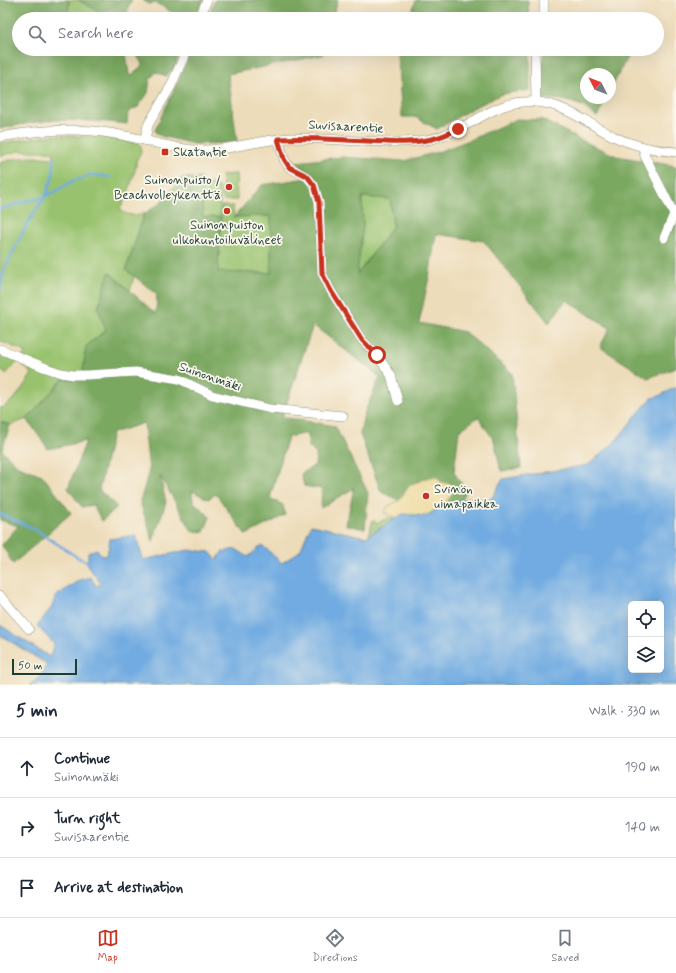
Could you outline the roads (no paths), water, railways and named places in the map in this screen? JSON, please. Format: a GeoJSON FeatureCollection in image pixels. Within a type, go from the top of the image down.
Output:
{"type":"FeatureCollection","features":[{"type":"Feature","properties":{"kind":"street"},"geometry":{"type":"LineString","coordinates":[[202,12],[207,0]]}},
{"type":"Feature","properties":{"kind":"street"},"geometry":{"type":"LineString","coordinates":[[544,0],[544,12]]}},
{"type":"Feature","properties":{"kind":"street"},"geometry":{"type":"LineString","coordinates":[[145,140],[148,125],[171,86],[184,56]]}},
{"type":"Feature","properties":{"kind":"street"},"geometry":{"type":"LineString","coordinates":[[535,56],[536,102]]}},
{"type":"Feature","properties":{"kind":"street","name":"Suvisaarentie"},"geometry":{"type":"LineString","coordinates":[[0,137],[53,130],[74,130],[101,132],[181,148],[207,150],[290,138],[389,142],[425,140],[440,137],[498,108],[512,103],[536,102],[554,105],[578,115],[615,137],[627,142],[643,147],[676,152]]}},
{"type":"Feature","properties":{"kind":"street"},"geometry":{"type":"LineString","coordinates":[[278,139],[284,159],[289,167],[307,176],[314,185],[319,202],[322,273],[331,291],[362,340],[377,355],[391,375],[398,400]]}},
{"type":"Feature","properties":{"kind":"street"},"geometry":{"type":"LineString","coordinates":[[643,147],[645,156],[674,214],[664,238]]}},
{"type":"Feature","properties":{"kind":"street","name":"Suinonmäki"},"geometry":{"type":"LineString","coordinates":[[0,349],[46,368],[73,375],[87,376],[136,372],[179,379],[212,395],[270,409],[343,416]]}},
{"type":"Feature","properties":{"kind":"street"},"geometry":{"type":"LineString","coordinates":[[0,596],[29,629]]}},
{"type":"Feature","properties":{"kind":"water"},"geometry":{"type":"Polygon","coordinates":[[[676,387],[676,685],[29,685],[40,676],[47,664],[0,635],[0,625],[50,657],[54,644],[37,626],[52,607],[55,597],[79,580],[91,577],[96,586],[101,584],[88,566],[88,552],[97,549],[102,556],[107,555],[110,539],[136,535],[143,560],[188,550],[210,552],[217,560],[222,552],[236,549],[248,557],[262,545],[282,563],[300,551],[311,525],[366,537],[403,514],[426,516],[445,504],[469,498],[484,500],[492,498],[503,479],[588,465],[613,444],[652,398],[676,387]]]}},
{"type":"Feature","properties":{"kind":"waterway"},"geometry":{"type":"LineString","coordinates":[[0,290],[4,270],[27,224],[46,195],[53,175],[54,159]]}},
{"type":"Feature","properties":{"kind":"waterway"},"geometry":{"type":"LineString","coordinates":[[46,195],[53,193],[75,180],[82,179],[89,175],[110,177]]}},
{"type":"Feature","properties":{"kind":"waterway"},"geometry":{"type":"LineString","coordinates":[[0,209],[30,200],[44,198]]}},
{"type":"Feature","properties":{"kind":"waterway"},"geometry":{"type":"LineString","coordinates":[[0,514],[33,528],[77,557],[88,562]]}},
{"type":"Feature","properties":{"kind":"place","name":"Skatantie"},"geometry":{"type":"Point","coordinates":[165,152]}},
{"type":"Feature","properties":{"kind":"place","name":"Suinonpuisto / Beachvolleykenttä"},"geometry":{"type":"Point","coordinates":[229,187]}},
{"type":"Feature","properties":{"kind":"place","name":"Suinonpuiston ulkokuntoiluvälineet"},"geometry":{"type":"Point","coordinates":[227,211]}},
{"type":"Feature","properties":{"kind":"place","name":"Svinön uimapaikka"},"geometry":{"type":"Point","coordinates":[426,496]}}]}
